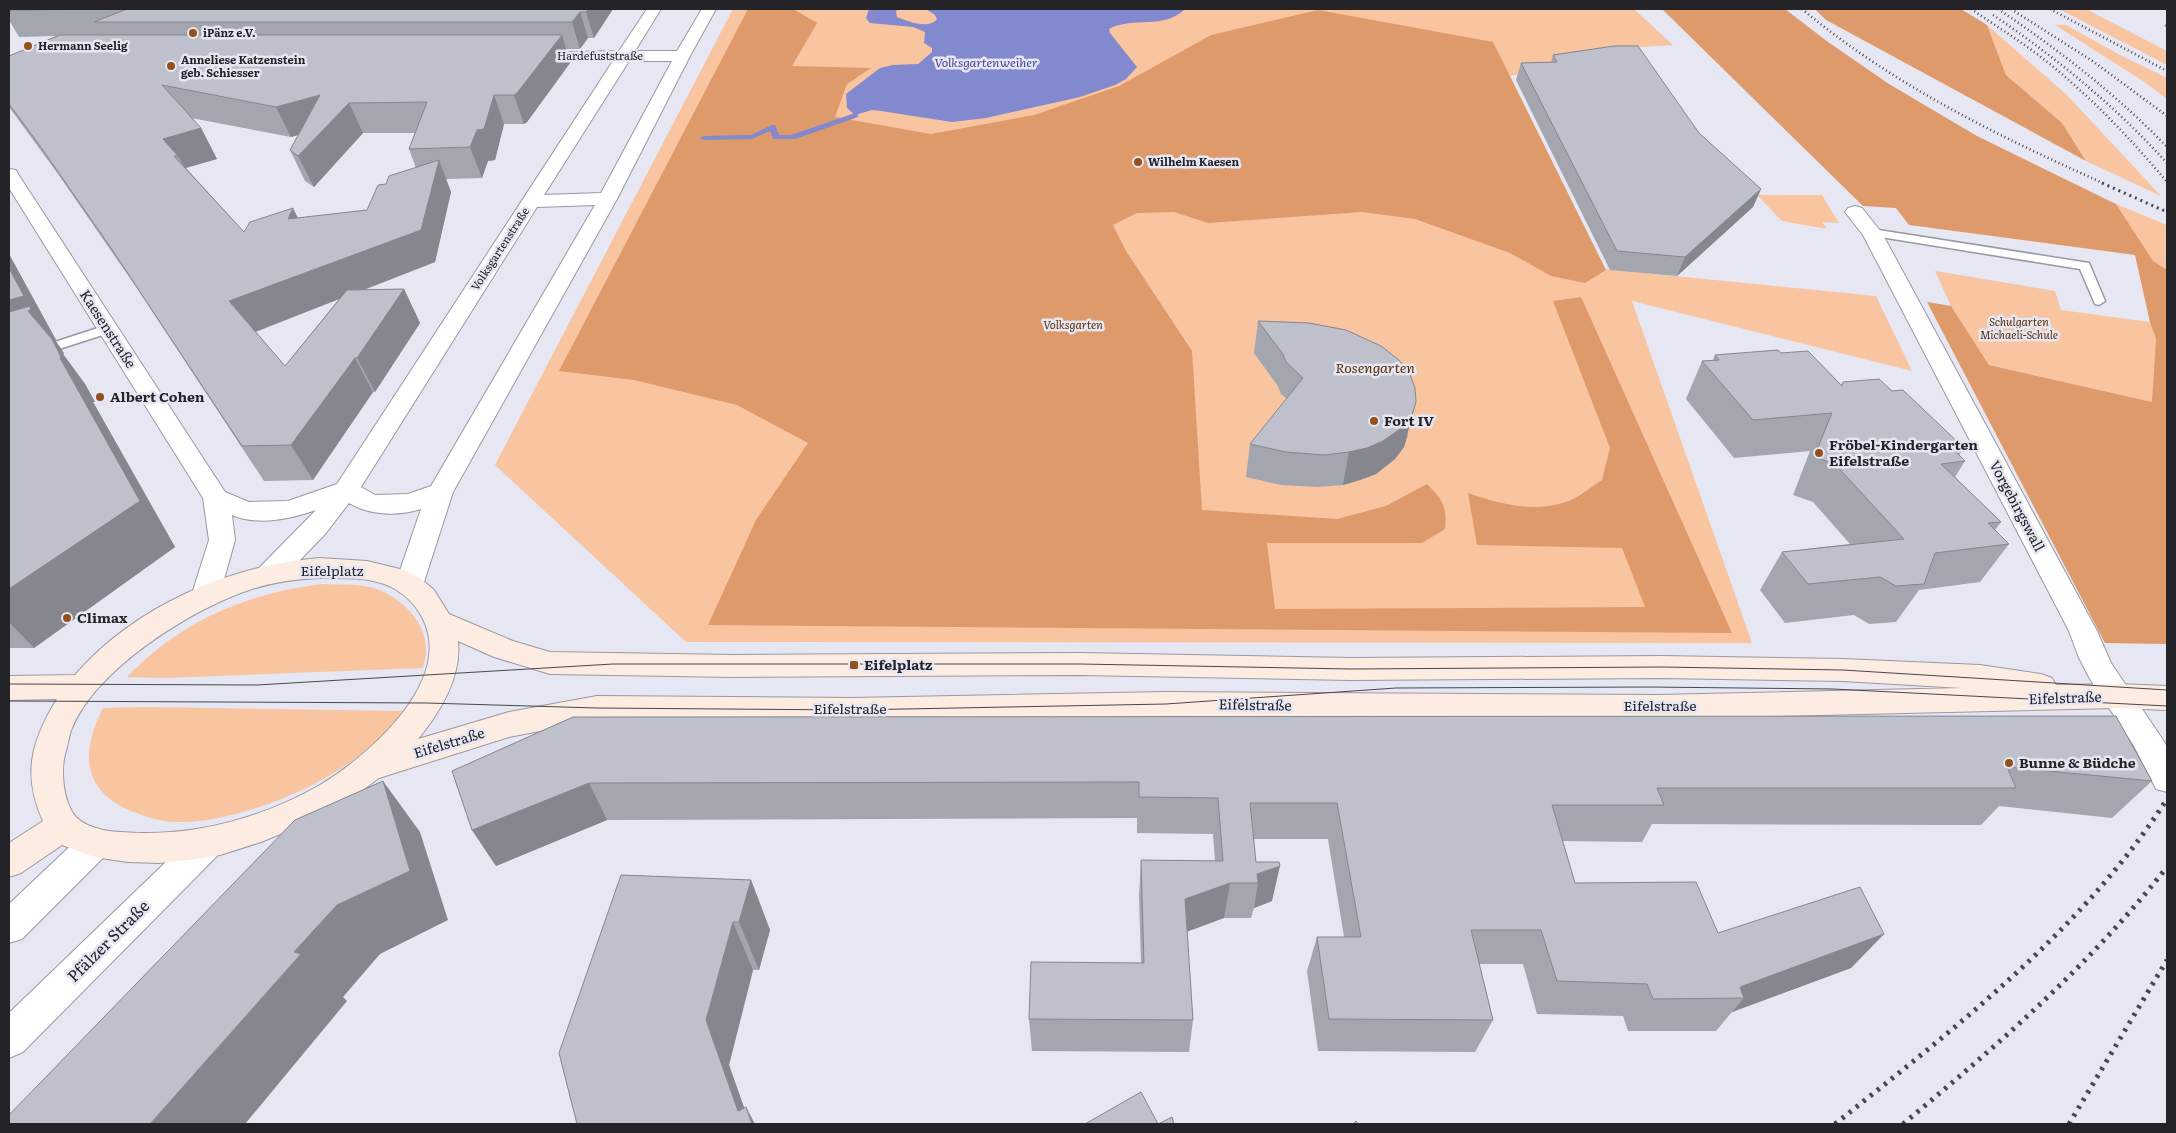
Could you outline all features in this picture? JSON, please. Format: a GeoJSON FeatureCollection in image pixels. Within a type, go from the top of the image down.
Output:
{"type":"FeatureCollection","features":[{"type":"Feature","properties":{"kind":"street","name":"Volksgartenstraße"},"geometry":{"type":"LineString","coordinates":[[270,574],[317,527],[346,490],[654,9]]}},
{"type":"Feature","properties":{"kind":"street"},"geometry":{"type":"LineString","coordinates":[[409,585],[440,492],[608,199],[682,56],[709,9]]}},
{"type":"Feature","properties":{"kind":"street","name":"Hardefuststraße"},"geometry":{"type":"LineString","coordinates":[[514,56],[682,56]]}},
{"type":"Feature","properties":{"kind":"street","name":"Kaesenstraße"},"geometry":{"type":"LineString","coordinates":[[9,174],[216,498],[222,540],[205,597]]}},
{"type":"Feature","properties":{"kind":"street"},"geometry":{"type":"LineString","coordinates":[[531,201],[608,199]]}},
{"type":"Feature","properties":{"kind":"street","name":"Vorgebirgswall"},"geometry":{"type":"LineString","coordinates":[[1855,212],[1872,233],[2083,631],[2088,649],[2143,733],[2167,779]]}},
{"type":"Feature","properties":{"kind":"street"},"geometry":{"type":"LineString","coordinates":[[216,498],[246,511],[290,510],[346,490],[370,504],[411,503],[440,492]]}},
{"type":"Feature","properties":{"kind":"street","name":"Eifelplatz"},"geometry":{"type":"LineString","coordinates":[[63,826],[51,797],[46,766],[58,725],[82,687],[116,653],[175,612],[205,597],[270,574],[320,568],[364,569],[393,577],[409,585],[424,596],[442,622]]}},
{"type":"Feature","properties":{"kind":"street"},"geometry":{"type":"LineString","coordinates":[[9,862],[63,826],[72,834],[96,843],[152,849],[207,844],[278,822],[321,800],[367,769],[396,743],[417,718],[431,695],[443,659],[444,633],[442,622]]}},
{"type":"Feature","properties":{"kind":"street","name":"Eifelstraße"},"geometry":{"type":"LineString","coordinates":[[442,622],[504,650],[550,663],[734,666],[1080,664],[1351,669],[1661,667],[1843,670],[1980,677],[2117,696]]}},
{"type":"Feature","properties":{"kind":"street"},"geometry":{"type":"LineString","coordinates":[[9,688],[82,687]]}},
{"type":"Feature","properties":{"kind":"street"},"geometry":{"type":"LineString","coordinates":[[2117,696],[2167,698]]}},
{"type":"Feature","properties":{"kind":"street","name":"Eifelstraße"},"geometry":{"type":"LineString","coordinates":[[367,769],[513,723],[565,712],[597,708],[852,710],[1166,704],[1658,707],[2117,696]]}},
{"type":"Feature","properties":{"kind":"street"},"geometry":{"type":"LineString","coordinates":[[9,927],[96,843]]}},
{"type":"Feature","properties":{"kind":"street","name":"Pfälzer Straße"},"geometry":{"type":"LineString","coordinates":[[9,1039],[207,844]]}},
{"type":"Feature","properties":{"kind":"lane"},"geometry":{"type":"LineString","coordinates":[[1872,233],[2085,266],[2099,302]]}},
{"type":"Feature","properties":{"kind":"lane"},"geometry":{"type":"LineString","coordinates":[[9,361],[107,329]]}},
{"type":"Feature","properties":{"kind":"green space","name":"Volksgarten"},"geometry":{"type":"Polygon","coordinates":[[[733,9],[1634,9],[1673,45],[1624,48],[1510,76],[1605,269],[1876,296],[1912,371],[1632,301],[1752,643],[686,642],[495,465],[733,9]]]}},
{"type":"Feature","properties":{"kind":"green space"},"geometry":{"type":"Polygon","coordinates":[[[748,9],[793,9],[817,23],[792,66],[871,68],[847,84],[835,117],[931,134],[1034,115],[1119,86],[1211,35],[1318,10],[1493,42],[1606,270],[1585,283],[1551,276],[1510,253],[1415,219],[1362,212],[1208,223],[1174,212],[1137,213],[1113,225],[1126,251],[1192,351],[1202,510],[1337,519],[1386,506],[1427,484],[1440,499],[1445,515],[1445,529],[1422,543],[1267,543],[1275,609],[1645,607],[1622,548],[1477,545],[1468,493],[1504,504],[1541,507],[1571,500],[1602,480],[1610,448],[1553,301],[1581,297],[1732,633],[708,625],[756,520],[808,443],[737,405],[634,380],[559,371],[748,9]]]}},
{"type":"Feature","properties":{"kind":"green space"},"geometry":{"type":"Polygon","coordinates":[[[1662,9],[1785,9],[1828,42],[1889,84],[1977,136],[2116,204],[2153,261],[2167,270],[2167,644],[2105,643],[1927,302],[1951,306],[1989,365],[2152,402],[2156,339],[2150,322],[2135,255],[1909,225],[1896,208],[1863,206],[1662,9]]]}},
{"type":"Feature","properties":{"kind":"green space"},"geometry":{"type":"Polygon","coordinates":[[[1815,9],[1961,9],[1987,25],[2006,75],[2062,123],[2086,161],[1826,20],[1815,9]]]}},
{"type":"Feature","properties":{"kind":"green space"},"geometry":{"type":"Polygon","coordinates":[[[2059,9],[2086,9],[2167,51],[2167,65],[2059,9]]]}},
{"type":"Feature","properties":{"kind":"green space"},"geometry":{"type":"Polygon","coordinates":[[[1987,25],[2067,95],[2161,196],[2086,161],[2062,123],[2006,75],[1987,25]]]}},
{"type":"Feature","properties":{"kind":"green space"},"geometry":{"type":"Polygon","coordinates":[[[2055,25],[2066,25],[2167,78],[2167,99],[2146,83],[2055,25]]]}},
{"type":"Feature","properties":{"kind":"green space"},"geometry":{"type":"Polygon","coordinates":[[[1757,195],[1822,195],[1839,223],[1822,222],[1827,229],[1782,221],[1757,195]]]}},
{"type":"Feature","properties":{"kind":"green space"},"geometry":{"type":"Polygon","coordinates":[[[2116,204],[2167,225],[2167,270],[2153,262],[2116,204]]]}},
{"type":"Feature","properties":{"kind":"green space","name":"Schulgarten Michaeli-Schule"},"geometry":{"type":"Polygon","coordinates":[[[1935,271],[2055,291],[2061,310],[2150,322],[2157,339],[2167,400],[2152,402],[1989,365],[1951,306],[1935,271]]]}},
{"type":"Feature","properties":{"kind":"green space"},"geometry":{"type":"Polygon","coordinates":[[[322,584],[365,586],[376,589],[397,600],[421,627],[425,638],[426,651],[423,668],[166,678],[127,677],[169,641],[216,613],[267,595],[294,588],[322,584]]]}},
{"type":"Feature","properties":{"kind":"green space"},"geometry":{"type":"Polygon","coordinates":[[[103,708],[404,711],[360,755],[307,788],[268,804],[234,814],[198,821],[175,822],[147,817],[115,802],[102,792],[94,781],[90,768],[91,739],[103,708]]]}},
{"type":"Feature","properties":{"kind":"water","name":"Volksgartenweiher"},"geometry":{"type":"Polygon","coordinates":[[[869,9],[899,9],[896,11],[897,17],[912,22],[929,24],[937,19],[935,15],[926,9],[1185,9],[1168,19],[1128,23],[1109,29],[1110,33],[1137,67],[1126,79],[1115,85],[1080,97],[986,118],[952,122],[872,110],[855,115],[847,108],[846,94],[880,68],[893,65],[918,64],[932,52],[932,48],[924,43],[925,32],[913,27],[870,23],[866,18],[869,9]]]}},
{"type":"Feature","properties":{"kind":"building"},"geometry":{"type":"Polygon","coordinates":[[[9,9],[127,9],[9,10],[9,9]]]}},
{"type":"Feature","properties":{"kind":"building"},"geometry":{"type":"Polygon","coordinates":[[[127,9],[588,9],[586,12],[580,12],[572,22],[94,22],[127,9]]]}},
{"type":"Feature","properties":{"kind":"building"},"geometry":{"type":"Polygon","coordinates":[[[60,35],[562,35],[517,93],[514,95],[494,95],[484,129],[477,130],[470,147],[409,149],[427,102],[349,103],[298,156],[290,150],[320,95],[276,107],[162,85],[201,128],[163,139],[178,156],[174,156],[244,232],[250,222],[293,208],[288,219],[367,210],[378,185],[386,184],[389,176],[439,160],[421,230],[229,301],[285,366],[347,290],[404,289],[357,358],[355,358],[291,445],[242,446],[113,251],[9,104],[9,56],[60,35]]]}},
{"type":"Feature","properties":{"kind":"building"},"geometry":{"type":"Polygon","coordinates":[[[1614,46],[1638,46],[1699,133],[1761,189],[1685,257],[1617,251],[1521,63],[1557,62],[1553,55],[1614,46]]]}},
{"type":"Feature","properties":{"kind":"building"},"geometry":{"type":"Polygon","coordinates":[[[9,268],[24,296],[9,300],[9,268]]]}},
{"type":"Feature","properties":{"kind":"building"},"geometry":{"type":"Polygon","coordinates":[[[30,306],[31,309],[28,311],[52,339],[60,358],[140,501],[9,589],[9,312],[30,306]]]}},
{"type":"Feature","properties":{"kind":"building"},"geometry":{"type":"Polygon","coordinates":[[[1258,321],[1309,323],[1346,330],[1381,346],[1399,360],[1409,372],[1415,388],[1416,402],[1412,415],[1403,427],[1383,441],[1367,448],[1349,452],[1324,455],[1286,452],[1250,444],[1303,378],[1286,362],[1283,354],[1258,321]]]}},
{"type":"Feature","properties":{"kind":"building"},"geometry":{"type":"Polygon","coordinates":[[[1778,350],[1781,353],[1808,351],[1842,386],[1843,382],[1879,379],[1892,391],[1903,390],[1964,448],[1953,449],[1965,461],[1941,464],[2001,522],[1988,523],[2009,544],[1935,553],[1924,584],[1896,586],[1880,577],[1808,584],[1782,552],[1904,539],[1835,464],[1814,457],[1832,413],[1753,420],[1702,361],[1719,360],[1715,355],[1778,350]]]}},
{"type":"Feature","properties":{"kind":"building"},"geometry":{"type":"Polygon","coordinates":[[[2116,716],[2152,781],[2007,767],[2016,788],[1657,788],[1664,805],[1552,805],[1575,883],[1696,882],[1718,933],[1860,887],[1884,934],[1740,987],[1744,998],[1653,999],[1647,984],[1557,981],[1541,930],[1471,930],[1493,1020],[1329,1019],[1317,937],[1361,937],[1337,803],[1250,803],[1256,862],[1279,862],[1280,866],[1257,874],[1258,883],[1230,883],[1185,899],[1193,1020],[1029,1019],[1031,962],[1144,963],[1141,860],[1223,861],[1218,798],[1139,797],[1139,782],[589,783],[472,830],[452,771],[573,717],[2116,716]]]}},
{"type":"Feature","properties":{"kind":"building"},"geometry":{"type":"Polygon","coordinates":[[[383,781],[410,871],[337,905],[294,952],[301,954],[150,1124],[9,1124],[9,1115],[295,820],[383,781]]]}},
{"type":"Feature","properties":{"kind":"building"},"geometry":{"type":"Polygon","coordinates":[[[621,875],[751,880],[739,922],[733,922],[706,1020],[738,1111],[746,1107],[752,1124],[577,1124],[559,1053],[621,875]]]}},
{"type":"Feature","properties":{"kind":"building"},"geometry":{"type":"Polygon","coordinates":[[[1141,1092],[1158,1124],[1085,1124],[1141,1092]]]}},
{"type":"Feature","properties":{"kind":"building"},"geometry":{"type":"Polygon","coordinates":[[[1172,1117],[1174,1124],[1158,1124],[1172,1117]]]}},
{"type":"Feature","properties":{"kind":"waterway"},"geometry":{"type":"LineString","coordinates":[[704,138],[752,137],[772,127],[776,137],[792,137],[855,115]]}},
{"type":"Feature","properties":{"kind":"tram line"},"geometry":{"type":"LineString","coordinates":[[9,684],[257,685],[613,664],[1080,664],[1351,669],[1661,667],[1843,670],[2167,690]]}},
{"type":"Feature","properties":{"kind":"tram line"},"geometry":{"type":"LineString","coordinates":[[9,701],[427,703],[597,708],[852,710],[1166,704],[1396,688],[1650,687],[1833,689],[2167,706]]}},
{"type":"Feature","properties":{"kind":"railway"},"geometry":{"type":"LineString","coordinates":[[1802,9],[1873,62],[1948,107],[1986,128],[2105,184]]}},
{"type":"Feature","properties":{"kind":"railway"},"geometry":{"type":"LineString","coordinates":[[1971,9],[2037,54],[2079,89],[2124,134],[2167,182]]}},
{"type":"Feature","properties":{"kind":"railway"},"geometry":{"type":"LineString","coordinates":[[1998,9],[2043,40],[2107,91],[2167,147]]}},
{"type":"Feature","properties":{"kind":"railway"},"geometry":{"type":"LineString","coordinates":[[2011,9],[2094,62],[2167,116]]}},
{"type":"Feature","properties":{"kind":"railway"},"geometry":{"type":"LineString","coordinates":[[2050,9],[2167,71]]}},
{"type":"Feature","properties":{"kind":"railway"},"geometry":{"type":"LineString","coordinates":[[1993,15],[2040,48],[2106,102],[2167,163]]}},
{"type":"Feature","properties":{"kind":"railway"},"geometry":{"type":"LineString","coordinates":[[2102,183],[2167,212]]}},
{"type":"Feature","properties":{"kind":"railway"},"geometry":{"type":"LineString","coordinates":[[1835,1124],[1970,1014],[2015,975],[2057,934],[2097,891],[2134,846],[2167,799]]}},
{"type":"Feature","properties":{"kind":"railway"},"geometry":{"type":"LineString","coordinates":[[1903,1124],[2008,1034],[2075,971],[2167,867]]}},
{"type":"Feature","properties":{"kind":"railway"},"geometry":{"type":"LineString","coordinates":[[2069,1124],[2167,960]]}},
{"type":"Feature","properties":{"kind":"place","name":"iPänz e.V."},"geometry":{"type":"Point","coordinates":[193,33]}},
{"type":"Feature","properties":{"kind":"place","name":"Hermann Seelig"},"geometry":{"type":"Point","coordinates":[28,46]}},
{"type":"Feature","properties":{"kind":"place","name":"Anneliese Katzenstein geb. Schiesser"},"geometry":{"type":"Point","coordinates":[171,66]}},
{"type":"Feature","properties":{"kind":"place","name":"Wilhelm Kaesen"},"geometry":{"type":"Point","coordinates":[1138,162]}},
{"type":"Feature","properties":{"kind":"place","name":"Albert Cohen"},"geometry":{"type":"Point","coordinates":[100,397]}},
{"type":"Feature","properties":{"kind":"place","name":"Fort IV"},"geometry":{"type":"Point","coordinates":[1374,421]}},
{"type":"Feature","properties":{"kind":"place","name":"Fröbel-Kindergarten Eifelstraße"},"geometry":{"type":"Point","coordinates":[1819,453]}},
{"type":"Feature","properties":{"kind":"place","name":"Climax"},"geometry":{"type":"Point","coordinates":[67,618]}},
{"type":"Feature","properties":{"kind":"place","name":"Eifelplatz"},"geometry":{"type":"Point","coordinates":[854,665]}},
{"type":"Feature","properties":{"kind":"place","name":"Bunne & Büdche"},"geometry":{"type":"Point","coordinates":[2009,763]}},
{"type":"Feature","properties":{"kind":"park label","name":"Rosengarten"},"geometry":{"type":"Point","coordinates":[1375,368]}}]}
